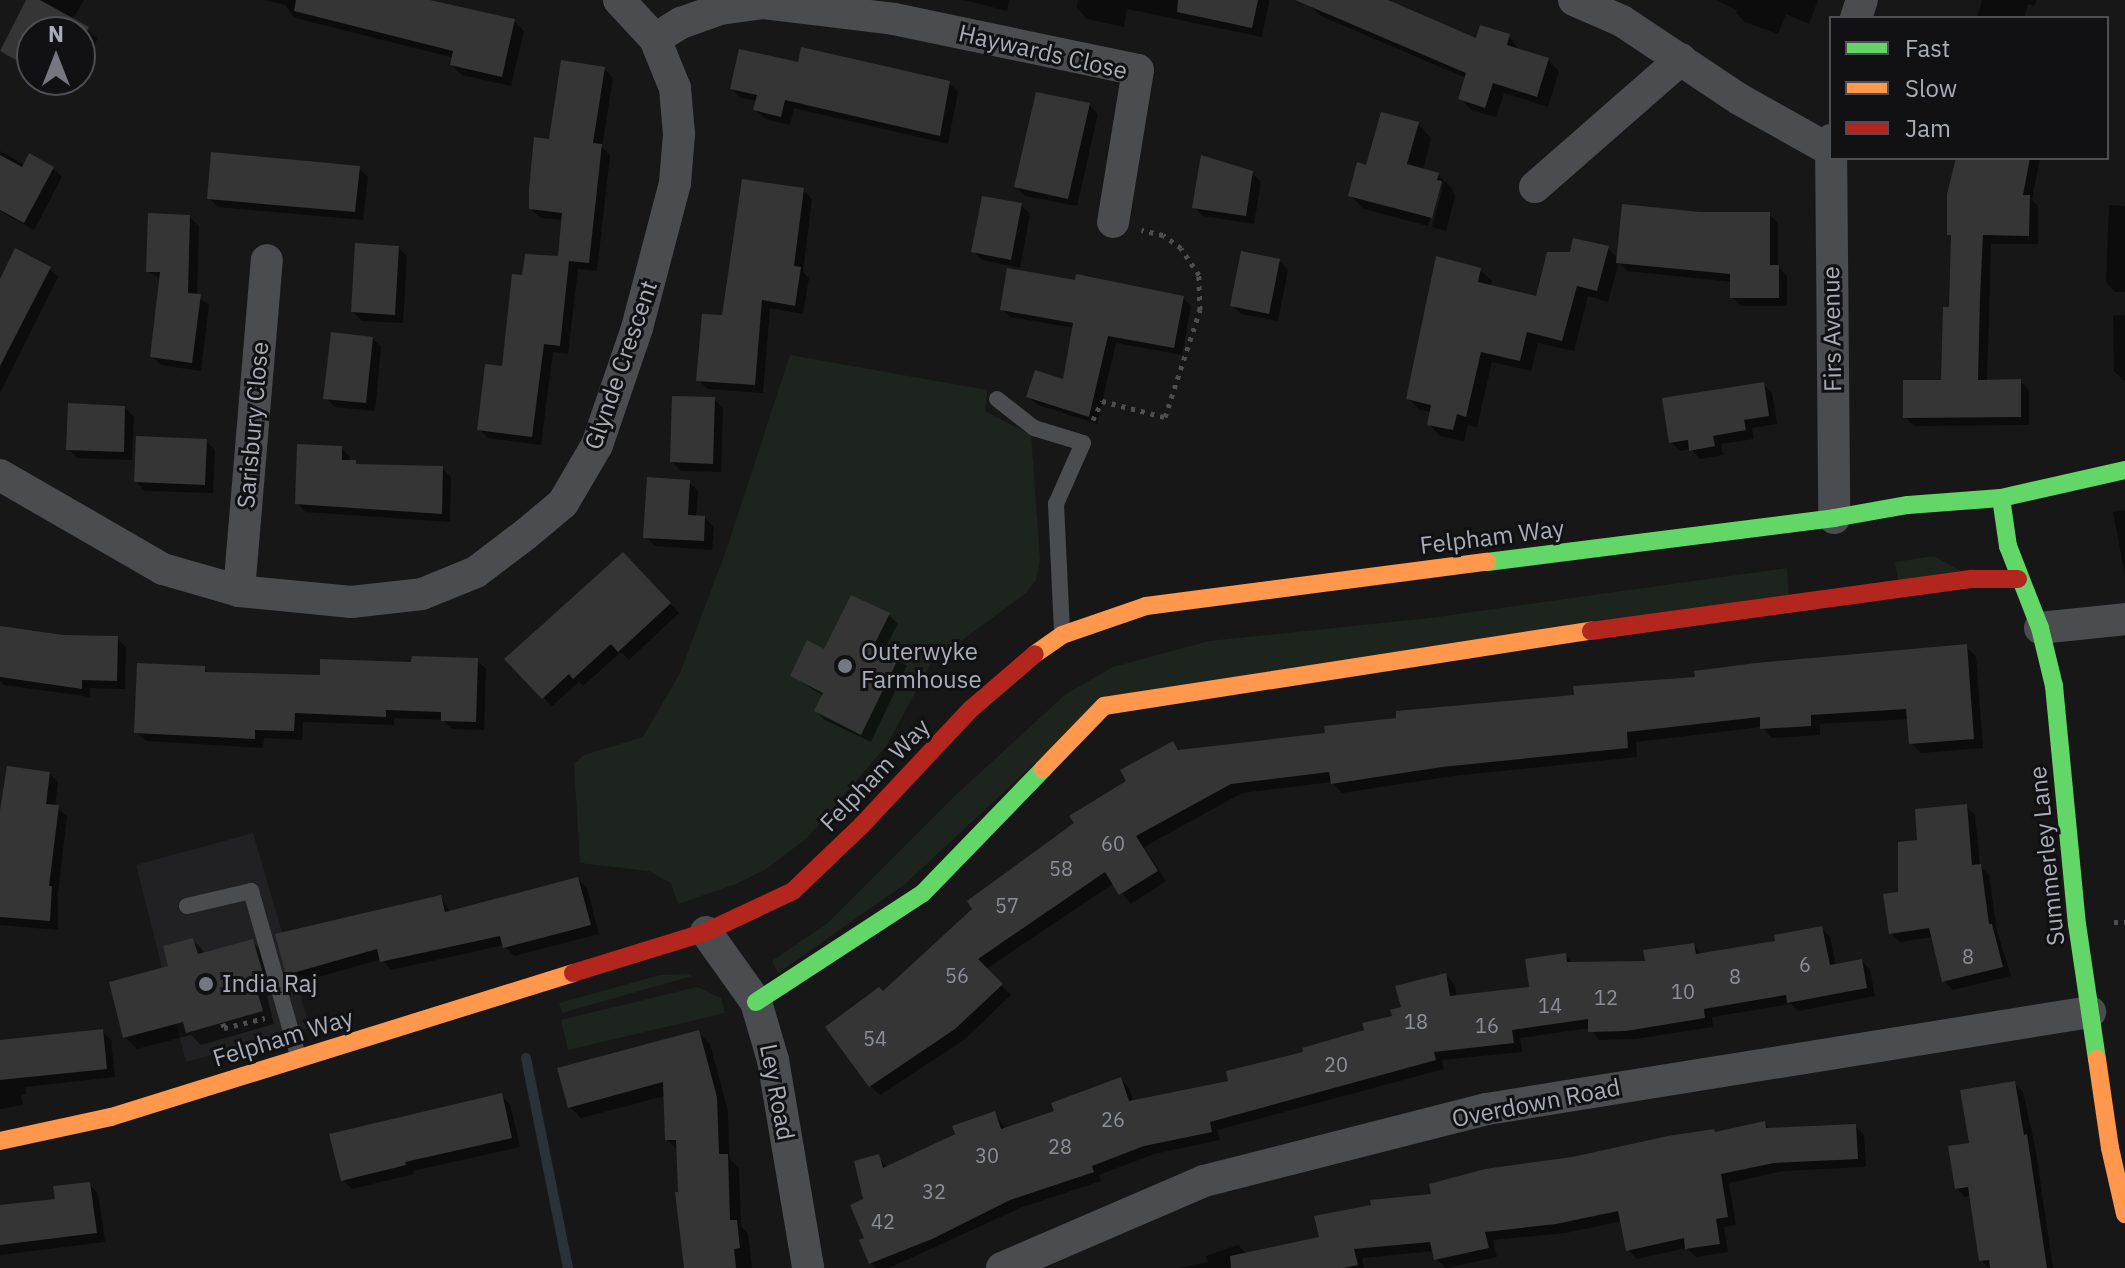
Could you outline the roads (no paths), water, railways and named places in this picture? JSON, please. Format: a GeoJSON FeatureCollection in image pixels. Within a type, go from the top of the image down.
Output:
{"type":"FeatureCollection","features":[{"type":"Feature","properties":{"kind":"main road","name":"Felpham Way"},"geometry":{"type":"LineString","coordinates":[[0,1141],[111,1117],[706,932],[793,891],[861,826],[1012,670],[1062,635],[1146,606],[1834,518],[1908,505],[2001,498],[2125,470]]}},
{"type":"Feature","properties":{"kind":"main road","name":"Summerley Lane"},"geometry":{"type":"LineString","coordinates":[[2001,498],[2008,546],[2018,579],[2040,628],[2054,686],[2077,924],[2110,1148],[2125,1214]]}},
{"type":"Feature","properties":{"kind":"main road"},"geometry":{"type":"LineString","coordinates":[[756,1002],[923,893],[1104,706],[1556,636],[1972,579],[2018,579]]}},
{"type":"Feature","properties":{"kind":"street"},"geometry":{"type":"LineString","coordinates":[[619,0],[655,39]]}},
{"type":"Feature","properties":{"kind":"street"},"geometry":{"type":"LineString","coordinates":[[1574,0],[1622,21],[1739,99],[1829,149]]}},
{"type":"Feature","properties":{"kind":"street","name":"Haywards Close"},"geometry":{"type":"LineString","coordinates":[[655,39],[681,23],[720,9],[762,3],[896,10],[1138,70],[1113,222]]}},
{"type":"Feature","properties":{"kind":"street","name":"Glynde Crescent"},"geometry":{"type":"LineString","coordinates":[[0,475],[163,569],[239,591],[351,602],[422,594],[476,572],[563,503],[597,445],[653,274],[675,183],[679,134],[675,88],[655,39]]}},
{"type":"Feature","properties":{"kind":"street"},"geometry":{"type":"LineString","coordinates":[[1535,187],[1681,59]]}},
{"type":"Feature","properties":{"kind":"street","name":"Firs Avenue"},"geometry":{"type":"LineString","coordinates":[[1830,160],[1834,518]]}},
{"type":"Feature","properties":{"kind":"street","name":"Sarisbury Close"},"geometry":{"type":"LineString","coordinates":[[239,591],[267,260]]}},
{"type":"Feature","properties":{"kind":"street"},"geometry":{"type":"LineString","coordinates":[[2040,628],[2125,619]]}},
{"type":"Feature","properties":{"kind":"street","name":"Ley Road"},"geometry":{"type":"LineString","coordinates":[[706,932],[756,1002],[773,1060],[808,1268]]}},
{"type":"Feature","properties":{"kind":"street","name":"Overdown Road"},"geometry":{"type":"LineString","coordinates":[[1002,1268],[1204,1181],[1487,1109],[2090,1012]]}},
{"type":"Feature","properties":{"kind":"lane"},"geometry":{"type":"LineString","coordinates":[[997,399],[1034,428],[1083,443],[1056,504],[1062,635]]}},
{"type":"Feature","properties":{"kind":"lane"},"geometry":{"type":"LineString","coordinates":[[187,906],[251,891],[298,1058]]}},
{"type":"Feature","properties":{"kind":"waterway"},"geometry":{"type":"LineString","coordinates":[[526,1058],[568,1268]]}},
{"type":"Feature","properties":{"kind":"place","name":"Outerwyke Farmhouse"},"geometry":{"type":"Point","coordinates":[845,666]}},
{"type":"Feature","properties":{"kind":"place","name":"India Raj"},"geometry":{"type":"Point","coordinates":[206,984]}}]}
